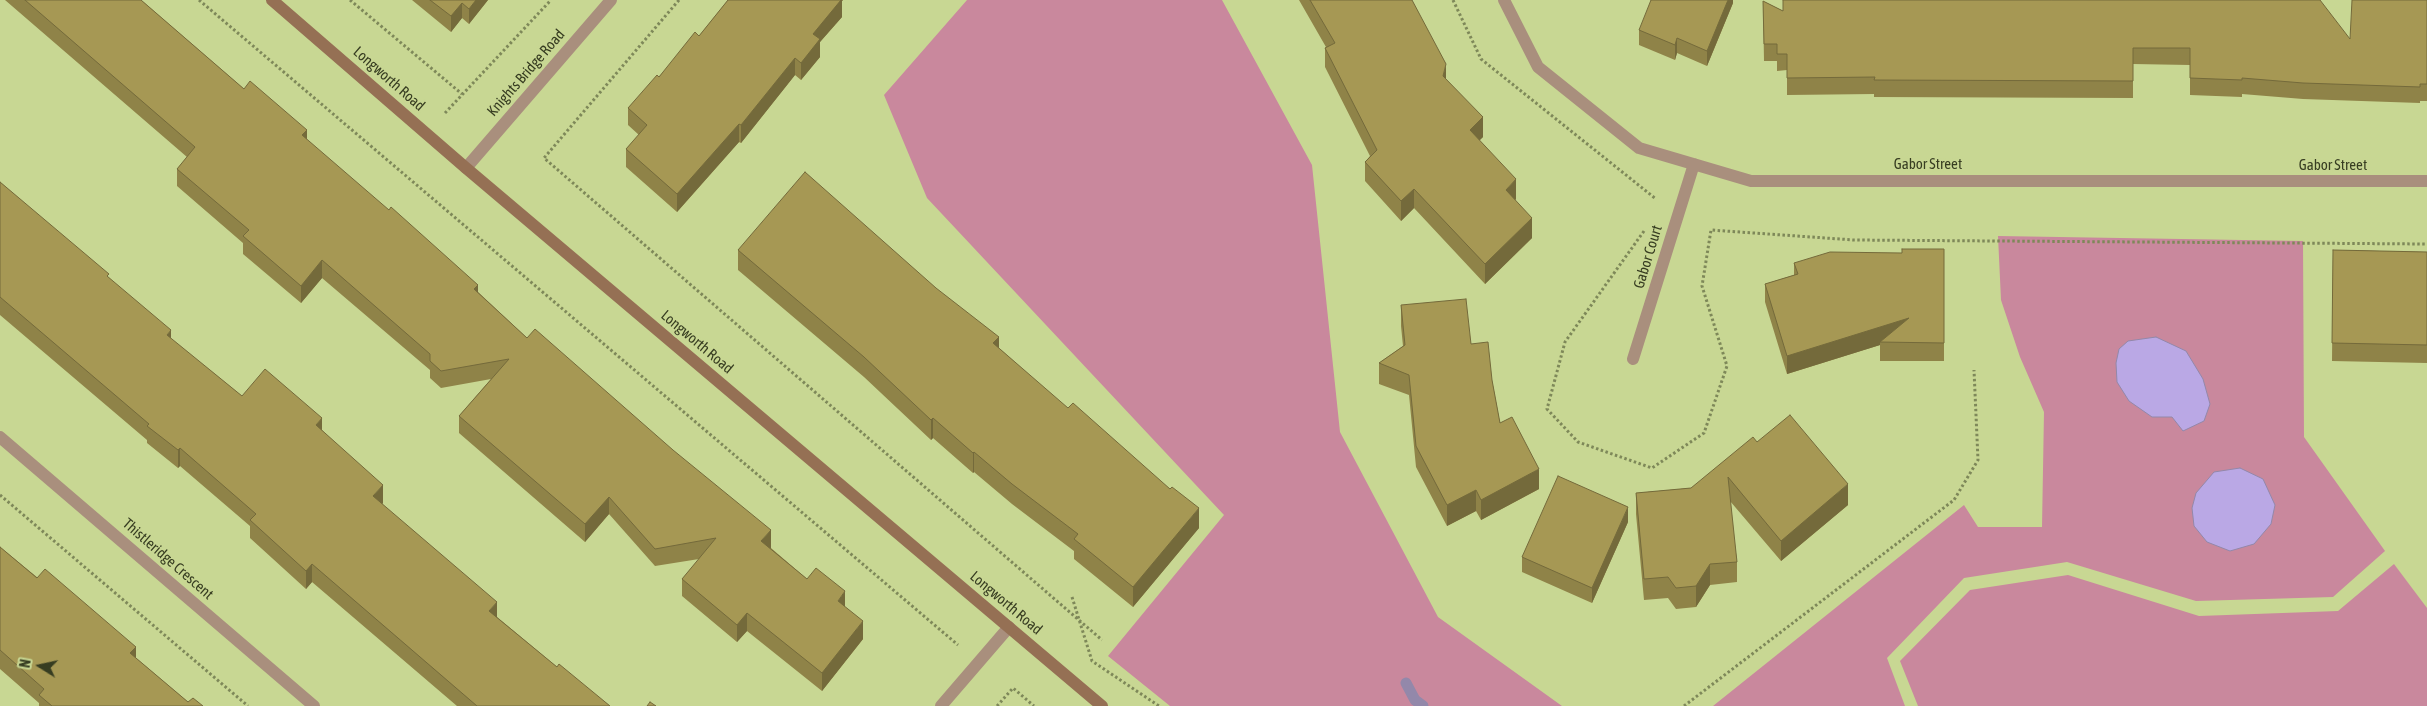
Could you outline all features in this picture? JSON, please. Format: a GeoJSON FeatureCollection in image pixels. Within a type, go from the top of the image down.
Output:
{"type":"FeatureCollection","features":[{"type":"Feature","properties":{"kind":"street","name":"Longworth Road"},"geometry":{"type":"LineString","coordinates":[[272,0],[466,168],[1102,706]]}},
{"type":"Feature","properties":{"kind":"street","name":"Knights Bridge Road"},"geometry":{"type":"LineString","coordinates":[[466,168],[611,0]]}},
{"type":"Feature","properties":{"kind":"street","name":"Gabor Street"},"geometry":{"type":"LineString","coordinates":[[1504,0],[1538,67],[1639,148],[1751,180],[2427,182]]}},
{"type":"Feature","properties":{"kind":"street","name":"Gabor Court"},"geometry":{"type":"LineString","coordinates":[[1633,359],[1694,164]]}},
{"type":"Feature","properties":{"kind":"street","name":"Thistleridge Crescent"},"geometry":{"type":"LineString","coordinates":[[0,437],[314,706]]}},
{"type":"Feature","properties":{"kind":"street"},"geometry":{"type":"LineString","coordinates":[[941,706],[1009,627]]}},
{"type":"Feature","properties":{"kind":"path"},"geometry":{"type":"LineString","coordinates":[[199,0],[958,644]]}},
{"type":"Feature","properties":{"kind":"path"},"geometry":{"type":"LineString","coordinates":[[350,0],[462,94]]}},
{"type":"Feature","properties":{"kind":"path"},"geometry":{"type":"LineString","coordinates":[[445,112],[551,0]]}},
{"type":"Feature","properties":{"kind":"path"},"geometry":{"type":"LineString","coordinates":[[679,0],[544,158],[1102,640]]}},
{"type":"Feature","properties":{"kind":"path"},"geometry":{"type":"LineString","coordinates":[[1453,0],[1481,59],[1663,204]]}},
{"type":"Feature","properties":{"kind":"path"},"geometry":{"type":"LineString","coordinates":[[1646,228],[1566,342],[1547,409],[1578,442],[1652,468],[1704,432],[1727,366],[1702,286],[1711,230],[1854,240],[2427,244]]}},
{"type":"Feature","properties":{"kind":"path"},"geometry":{"type":"LineString","coordinates":[[1684,706],[1954,500],[1978,460],[1974,370]]}},
{"type":"Feature","properties":{"kind":"path"},"geometry":{"type":"LineString","coordinates":[[0,495],[248,706]]}},
{"type":"Feature","properties":{"kind":"path"},"geometry":{"type":"LineString","coordinates":[[1072,597],[1092,661],[1160,706]]}},
{"type":"Feature","properties":{"kind":"path"},"geometry":{"type":"LineString","coordinates":[[997,706],[1013,688],[1034,706]]}},
{"type":"Feature","properties":{"kind":"shaded area"},"geometry":{"type":"Polygon","coordinates":[[[967,0],[1222,0],[1312,165],[1340,432],[1438,617],[1562,706],[1170,706],[1108,656],[1224,515],[927,198],[884,95],[967,0]]]}},
{"type":"Feature","properties":{"kind":"shaded area"},"geometry":{"type":"Polygon","coordinates":[[[1998,236],[2303,241],[2304,437],[2385,551],[2333,597],[2196,601],[2067,562],[1964,578],[1887,658],[1905,706],[1713,706],[1964,505],[1978,527],[2042,527],[2044,412],[2020,357],[2001,300],[1998,236]]]}},
{"type":"Feature","properties":{"kind":"shaded area"},"geometry":{"type":"Polygon","coordinates":[[[2156,337],[2186,351],[2203,379],[2210,404],[2204,421],[2183,431],[2172,417],[2152,417],[2129,401],[2117,382],[2116,363],[2119,349],[2128,341],[2156,337]]]}},
{"type":"Feature","properties":{"kind":"shaded area"},"geometry":{"type":"Polygon","coordinates":[[[2240,468],[2263,479],[2275,505],[2271,524],[2254,544],[2230,551],[2207,542],[2194,526],[2192,508],[2196,493],[2214,472],[2240,468]]]}},
{"type":"Feature","properties":{"kind":"shaded area"},"geometry":{"type":"Polygon","coordinates":[[[2394,564],[2427,608],[2427,706],[1918,706],[1900,661],[1970,590],[2068,575],[2199,616],[2338,611],[2394,564]]]}},
{"type":"Feature","properties":{"kind":"building"},"geometry":{"type":"Polygon","coordinates":[[[25,0],[141,0],[244,89],[250,81],[307,130],[302,135],[389,210],[391,207],[478,285],[474,289],[527,338],[535,329],[673,450],[771,530],[761,541],[807,579],[816,568],[845,591],[838,601],[863,621],[822,673],[747,613],[737,625],[682,579],[716,538],[655,549],[609,497],[585,524],[459,416],[509,359],[441,371],[430,361],[430,354],[322,260],[301,286],[243,236],[249,230],[177,169],[195,147],[25,0]]]}},
{"type":"Feature","properties":{"kind":"building"},"geometry":{"type":"Polygon","coordinates":[[[430,0],[476,0],[469,9],[462,3],[451,16],[430,0]]]}},
{"type":"Feature","properties":{"kind":"building"},"geometry":{"type":"Polygon","coordinates":[[[728,0],[841,0],[813,34],[820,39],[801,63],[795,58],[741,125],[739,124],[677,194],[626,149],[647,125],[628,108],[657,75],[659,77],[695,32],[699,36],[728,0]]]}},
{"type":"Feature","properties":{"kind":"building"},"geometry":{"type":"Polygon","coordinates":[[[1310,0],[1412,0],[1446,64],[1443,76],[1483,117],[1470,130],[1516,179],[1506,190],[1532,218],[1485,264],[1414,189],[1401,201],[1365,162],[1377,150],[1325,48],[1335,43],[1310,0]]]}},
{"type":"Feature","properties":{"kind":"building"},"geometry":{"type":"Polygon","coordinates":[[[1651,0],[1728,0],[1707,51],[1677,38],[1675,45],[1639,30],[1651,0]]]}},
{"type":"Feature","properties":{"kind":"building"},"geometry":{"type":"Polygon","coordinates":[[[1783,0],[2320,0],[2350,39],[2352,0],[2427,0],[2427,84],[2420,84],[2420,87],[2303,83],[2242,78],[2242,80],[2190,78],[2190,48],[2133,48],[2133,81],[1874,80],[1875,77],[1787,78],[1787,54],[1777,54],[1777,44],[1764,44],[1763,1],[1783,11],[1783,0]]]}},
{"type":"Feature","properties":{"kind":"building"},"geometry":{"type":"Polygon","coordinates":[[[805,172],[936,288],[999,337],[993,343],[1068,408],[1073,403],[1170,489],[1172,487],[1199,508],[1133,587],[1074,539],[1078,534],[973,453],[933,418],[931,420],[864,357],[738,250],[805,172]]]}},
{"type":"Feature","properties":{"kind":"building"},"geometry":{"type":"Polygon","coordinates":[[[0,182],[109,274],[107,276],[171,330],[167,335],[242,396],[265,369],[322,418],[316,425],[383,485],[373,496],[497,602],[489,611],[557,667],[559,664],[610,706],[477,706],[312,564],[306,571],[250,520],[256,514],[180,448],[178,450],[147,426],[149,424],[0,297],[0,182]]]}},
{"type":"Feature","properties":{"kind":"building"},"geometry":{"type":"Polygon","coordinates":[[[1902,249],[1944,249],[1944,343],[1880,342],[1909,318],[1787,356],[1765,284],[1798,274],[1794,263],[1830,252],[1902,253],[1902,249]]]}},
{"type":"Feature","properties":{"kind":"building"},"geometry":{"type":"Polygon","coordinates":[[[2333,250],[2427,252],[2427,345],[2332,343],[2333,250]]]}},
{"type":"Feature","properties":{"kind":"building"},"geometry":{"type":"Polygon","coordinates":[[[1466,299],[1471,344],[1488,342],[1492,380],[1500,423],[1512,417],[1539,469],[1481,500],[1476,490],[1447,505],[1416,446],[1409,375],[1379,363],[1405,345],[1401,305],[1466,299]]]}},
{"type":"Feature","properties":{"kind":"building"},"geometry":{"type":"Polygon","coordinates":[[[1790,415],[1848,484],[1781,541],[1728,477],[1737,562],[1710,564],[1696,586],[1676,588],[1668,577],[1644,579],[1636,493],[1691,488],[1753,437],[1757,442],[1790,415]]]}},
{"type":"Feature","properties":{"kind":"building"},"geometry":{"type":"Polygon","coordinates":[[[1558,476],[1628,507],[1592,588],[1522,557],[1558,476]]]}},
{"type":"Feature","properties":{"kind":"building"},"geometry":{"type":"Polygon","coordinates":[[[0,547],[37,578],[45,569],[136,647],[130,653],[188,702],[193,698],[203,706],[52,706],[39,695],[44,689],[0,650],[0,547]]]}},
{"type":"Feature","properties":{"kind":"building"},"geometry":{"type":"Polygon","coordinates":[[[650,702],[656,706],[647,706],[650,702]]]}},
{"type":"Feature","properties":{"kind":"waterway"},"geometry":{"type":"LineString","coordinates":[[1406,683],[1415,700],[1423,706]]}}]}
